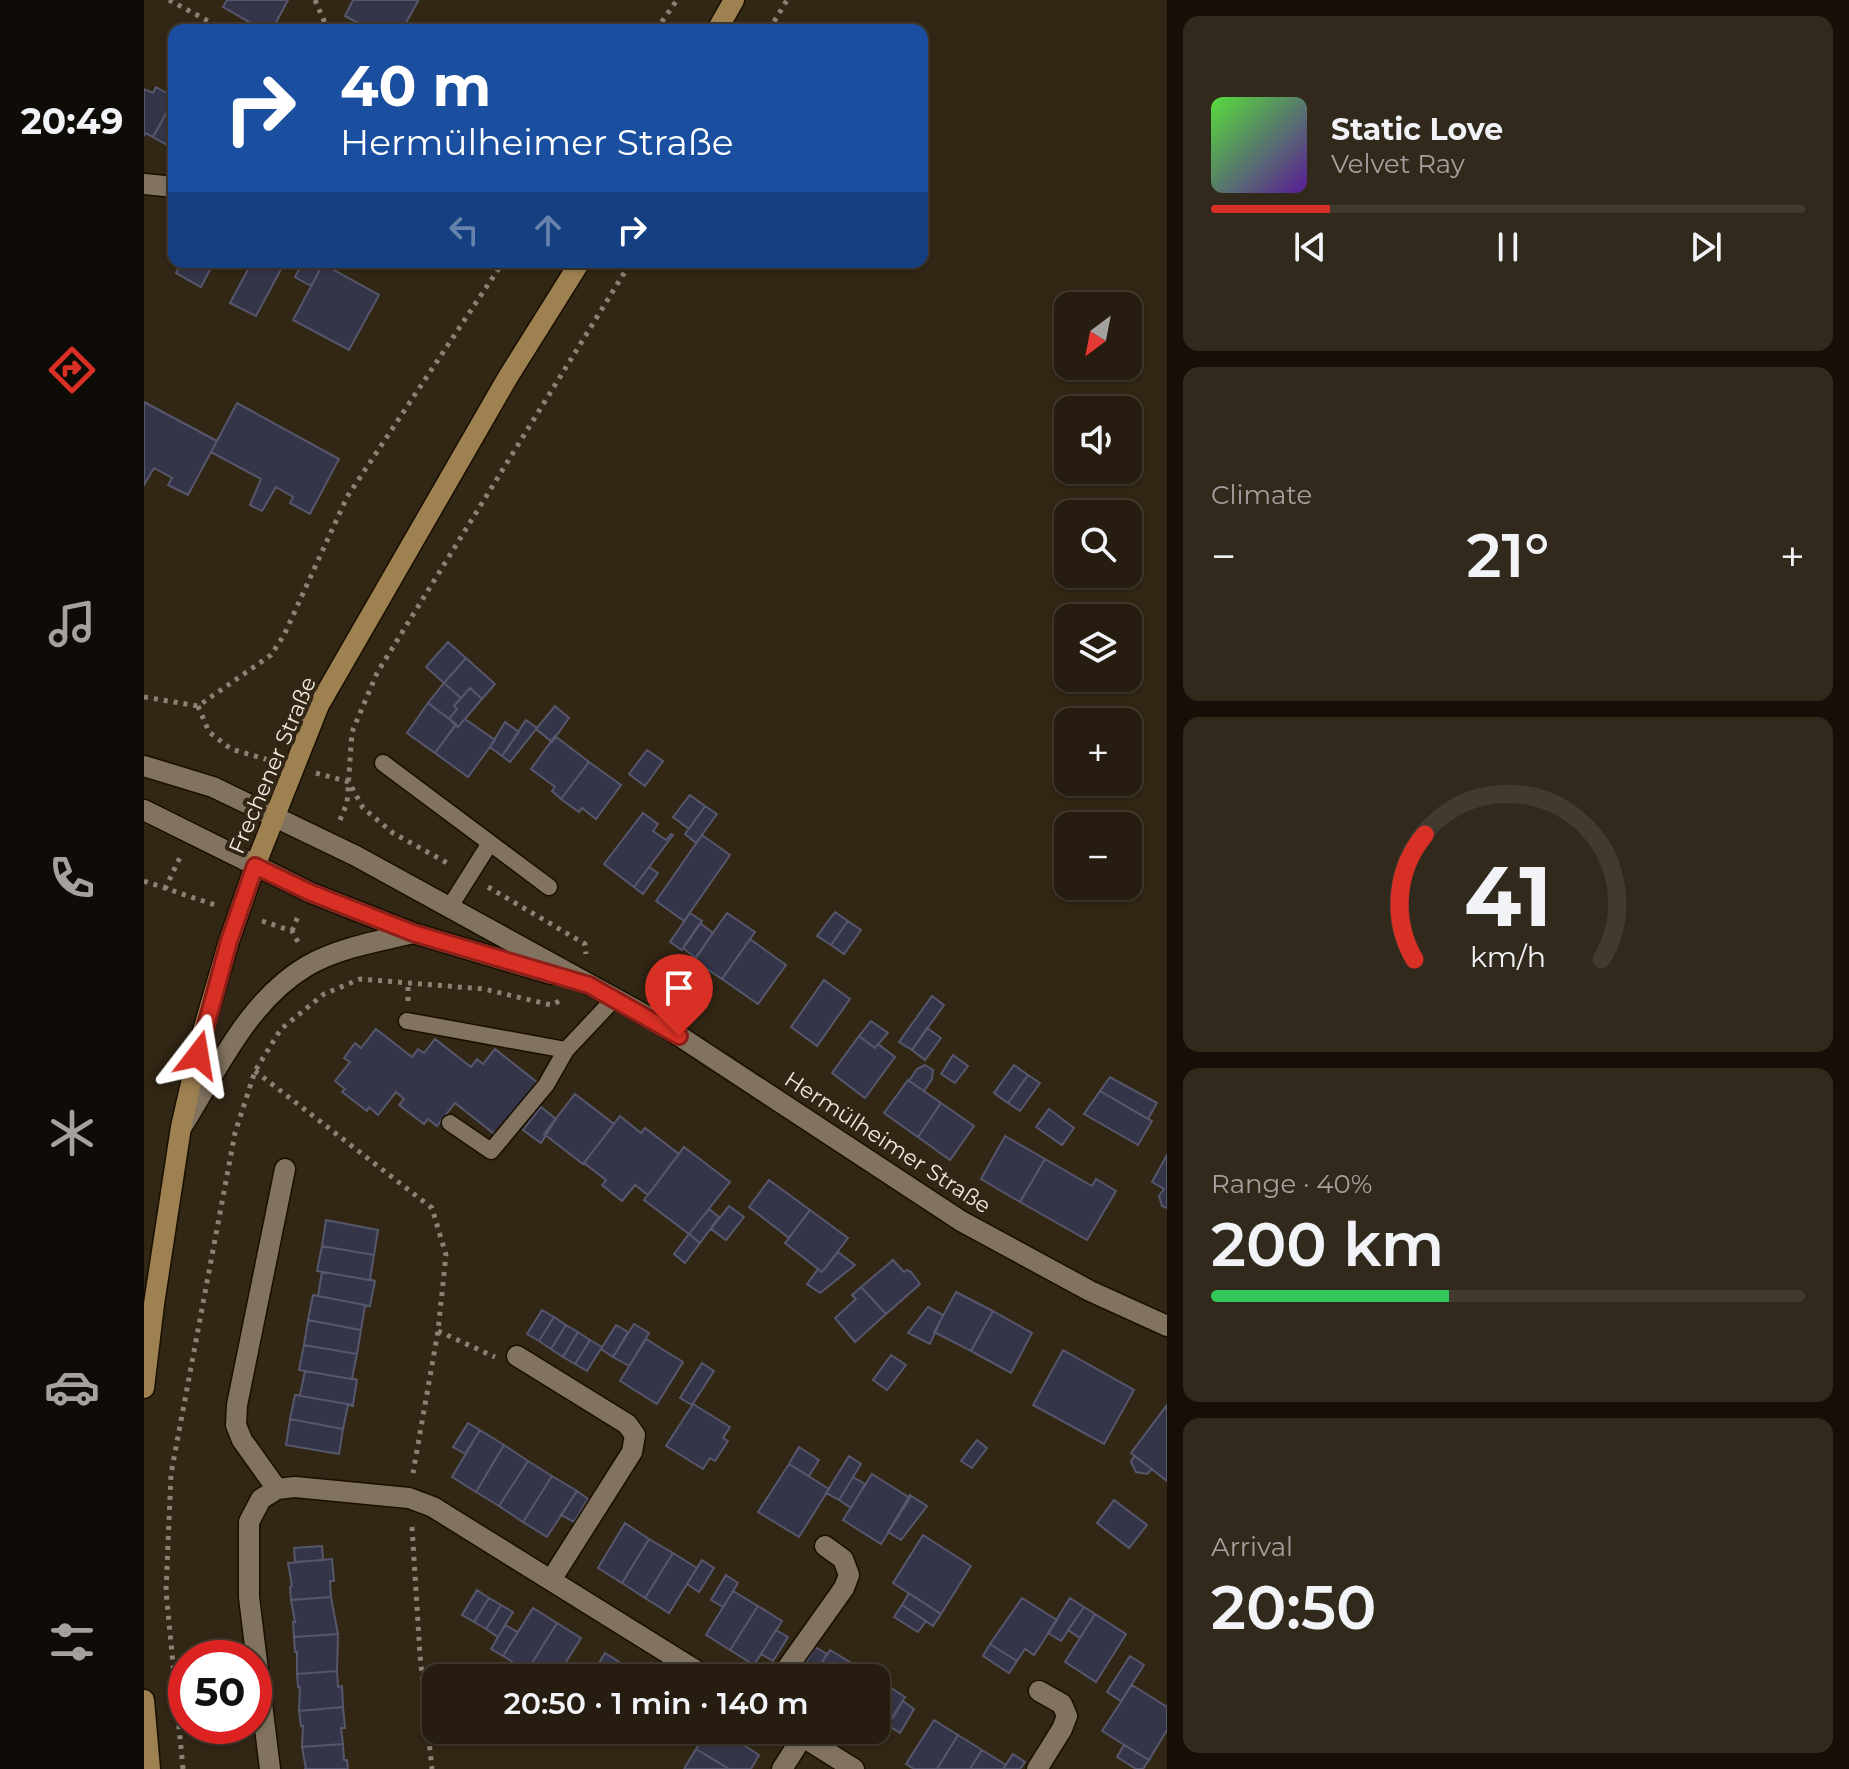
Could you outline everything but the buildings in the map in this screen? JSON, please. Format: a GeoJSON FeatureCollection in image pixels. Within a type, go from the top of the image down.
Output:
{"type":"FeatureCollection","features":[{"type":"Feature","properties":{"kind":"main road"},"geometry":{"type":"LineString","coordinates":[[720,24],[734,0]]}},
{"type":"Feature","properties":{"kind":"main road","name":"Frechener Straße"},"geometry":{"type":"LineString","coordinates":[[144,1388],[181,1127],[203,1031],[255,866],[319,705],[508,377],[576,268]]}},
{"type":"Feature","properties":{"kind":"main road"},"geometry":{"type":"LineString","coordinates":[[144,1700],[150,1769]]}},
{"type":"Feature","properties":{"kind":"street"},"geometry":{"type":"LineString","coordinates":[[144,184],[168,186]]}},
{"type":"Feature","properties":{"kind":"street","name":"Hermülheimer Straße"},"geometry":{"type":"LineString","coordinates":[[144,766],[213,787],[331,842],[658,1022],[961,1221],[1090,1291],[1167,1326]]}},
{"type":"Feature","properties":{"kind":"street","name":"Hermülheimer Straße"},"geometry":{"type":"LineString","coordinates":[[144,810],[309,892],[413,933],[589,985]]}},
{"type":"Feature","properties":{"kind":"street"},"geometry":{"type":"LineString","coordinates":[[181,1127],[249,1019],[272,991],[309,965],[359,946],[413,933]]}},
{"type":"Feature","properties":{"kind":"street"},"geometry":{"type":"LineString","coordinates":[[277,1489],[242,1440],[236,1425],[237,1405],[285,1169]]}},
{"type":"Feature","properties":{"kind":"street"},"geometry":{"type":"LineString","coordinates":[[517,1356],[627,1424],[635,1435],[632,1452],[551,1580]]}},
{"type":"Feature","properties":{"kind":"street"},"geometry":{"type":"LineString","coordinates":[[270,1769],[249,1597],[249,1522],[261,1499],[277,1489],[295,1487],[409,1498],[433,1507],[686,1664]]}},
{"type":"Feature","properties":{"kind":"street"},"geometry":{"type":"LineString","coordinates":[[790,1664],[844,1588],[849,1575],[843,1559],[825,1546]]}},
{"type":"Feature","properties":{"kind":"street"},"geometry":{"type":"LineString","coordinates":[[1037,1769],[1067,1716],[1062,1704],[1039,1691]]}},
{"type":"Feature","properties":{"kind":"street"},"geometry":{"type":"LineString","coordinates":[[782,1769],[793,1744]]}},
{"type":"Feature","properties":{"kind":"street"},"geometry":{"type":"LineString","coordinates":[[815,1744],[854,1769]]}},
{"type":"Feature","properties":{"kind":"lane"},"geometry":{"type":"LineString","coordinates":[[383,763],[549,887]]}},
{"type":"Feature","properties":{"kind":"lane"},"geometry":{"type":"LineString","coordinates":[[449,908],[490,843]]}},
{"type":"Feature","properties":{"kind":"lane"},"geometry":{"type":"LineString","coordinates":[[450,1123],[491,1151],[546,1085],[566,1050],[614,999]]}},
{"type":"Feature","properties":{"kind":"lane"},"geometry":{"type":"LineString","coordinates":[[407,1021],[566,1050]]}},
{"type":"Feature","properties":{"kind":"path"},"geometry":{"type":"LineString","coordinates":[[169,0],[214,24]]}},
{"type":"Feature","properties":{"kind":"path"},"geometry":{"type":"LineString","coordinates":[[315,0],[325,24]]}},
{"type":"Feature","properties":{"kind":"path"},"geometry":{"type":"LineString","coordinates":[[660,24],[677,0]]}},
{"type":"Feature","properties":{"kind":"path"},"geometry":{"type":"LineString","coordinates":[[773,24],[787,0]]}},
{"type":"Feature","properties":{"kind":"path"},"geometry":{"type":"LineString","coordinates":[[144,697],[198,706],[271,655],[284,635],[347,497],[499,268]]}},
{"type":"Feature","properties":{"kind":"path"},"geometry":{"type":"LineString","coordinates":[[331,842],[347,803],[352,732],[377,673],[627,268]]}},
{"type":"Feature","properties":{"kind":"path"},"geometry":{"type":"LineString","coordinates":[[183,1769],[166,1591],[171,1474],[235,1133],[255,1071],[281,1029],[324,994],[360,979],[484,989],[551,1005],[589,985],[585,944],[393,833],[363,808],[349,782],[231,749],[209,732],[198,706]]}},
{"type":"Feature","properties":{"kind":"path"},"geometry":{"type":"LineString","coordinates":[[144,881],[165,889]]}},
{"type":"Feature","properties":{"kind":"path"},"geometry":{"type":"LineString","coordinates":[[292,931],[309,892]]}},
{"type":"Feature","properties":{"kind":"path"},"geometry":{"type":"LineString","coordinates":[[255,1071],[432,1208],[446,1255],[438,1331],[409,1498],[432,1769]]}},
{"type":"Feature","properties":{"kind":"path"},"geometry":{"type":"LineString","coordinates":[[438,1331],[505,1362],[517,1356]]}},
{"type":"Feature","properties":{"kind":"route"},"geometry":{"type":"LineString","coordinates":[[198,1055],[229,941],[255,866],[309,892],[413,933],[589,985],[679,1036]]}}]}
